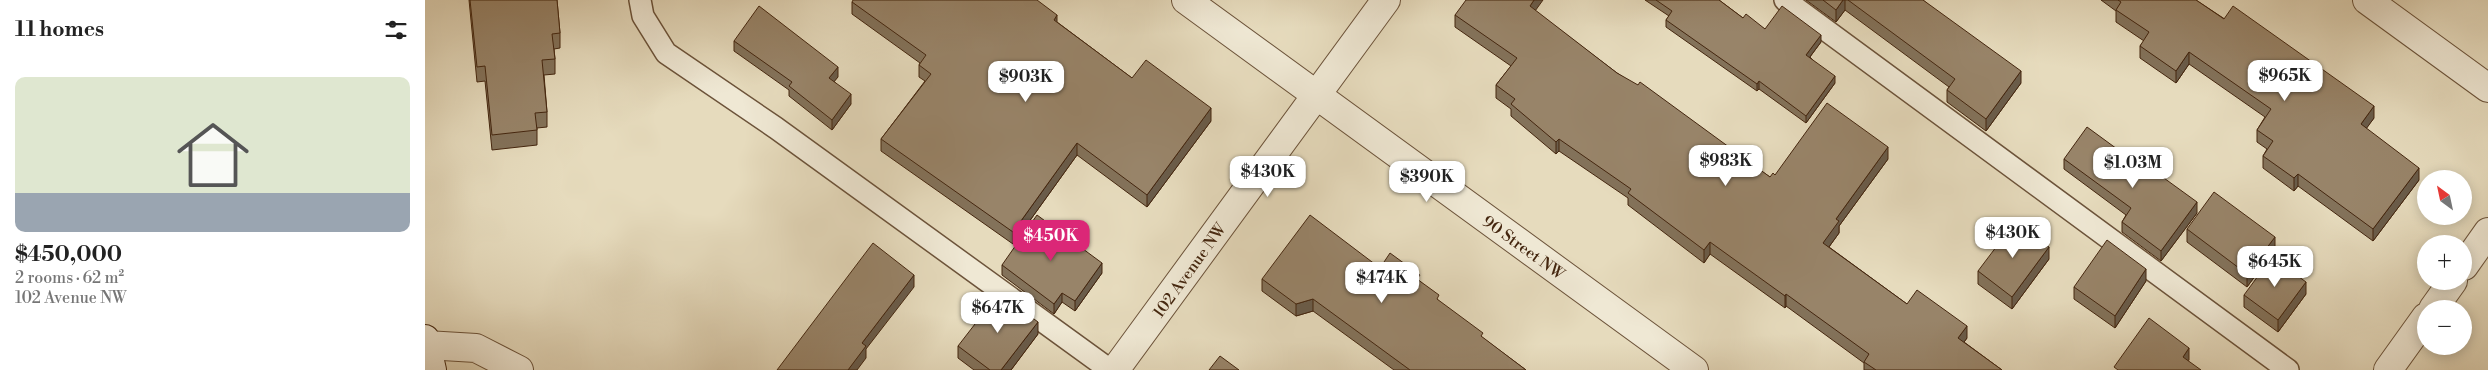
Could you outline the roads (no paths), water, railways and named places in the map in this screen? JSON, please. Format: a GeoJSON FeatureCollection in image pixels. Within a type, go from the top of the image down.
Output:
{"type":"FeatureCollection","features":[{"type":"Feature","properties":{"kind":"street","name":"90 Street NW"},"geometry":{"type":"LineString","coordinates":[[1186,0],[1694,370]]}},
{"type":"Feature","properties":{"kind":"street","name":"102 Avenue NW"},"geometry":{"type":"LineString","coordinates":[[1115,370],[1386,0]]}},
{"type":"Feature","properties":{"kind":"street"},"geometry":{"type":"LineString","coordinates":[[2367,0],[2488,88]]}},
{"type":"Feature","properties":{"kind":"street"},"geometry":{"type":"LineString","coordinates":[[2472,255],[2488,232]]}},
{"type":"Feature","properties":{"kind":"street"},"geometry":{"type":"LineString","coordinates":[[2388,370],[2417,330]]}},
{"type":"Feature","properties":{"kind":"street"},"geometry":{"type":"LineString","coordinates":[[428,351],[476,348],[519,370]]}},
{"type":"Feature","properties":{"kind":"lane"},"geometry":{"type":"LineString","coordinates":[[640,0],[643,16],[666,53],[776,128],[1110,370]]}},
{"type":"Feature","properties":{"kind":"lane"},"geometry":{"type":"LineString","coordinates":[[1785,0],[2288,370]]}}]}
